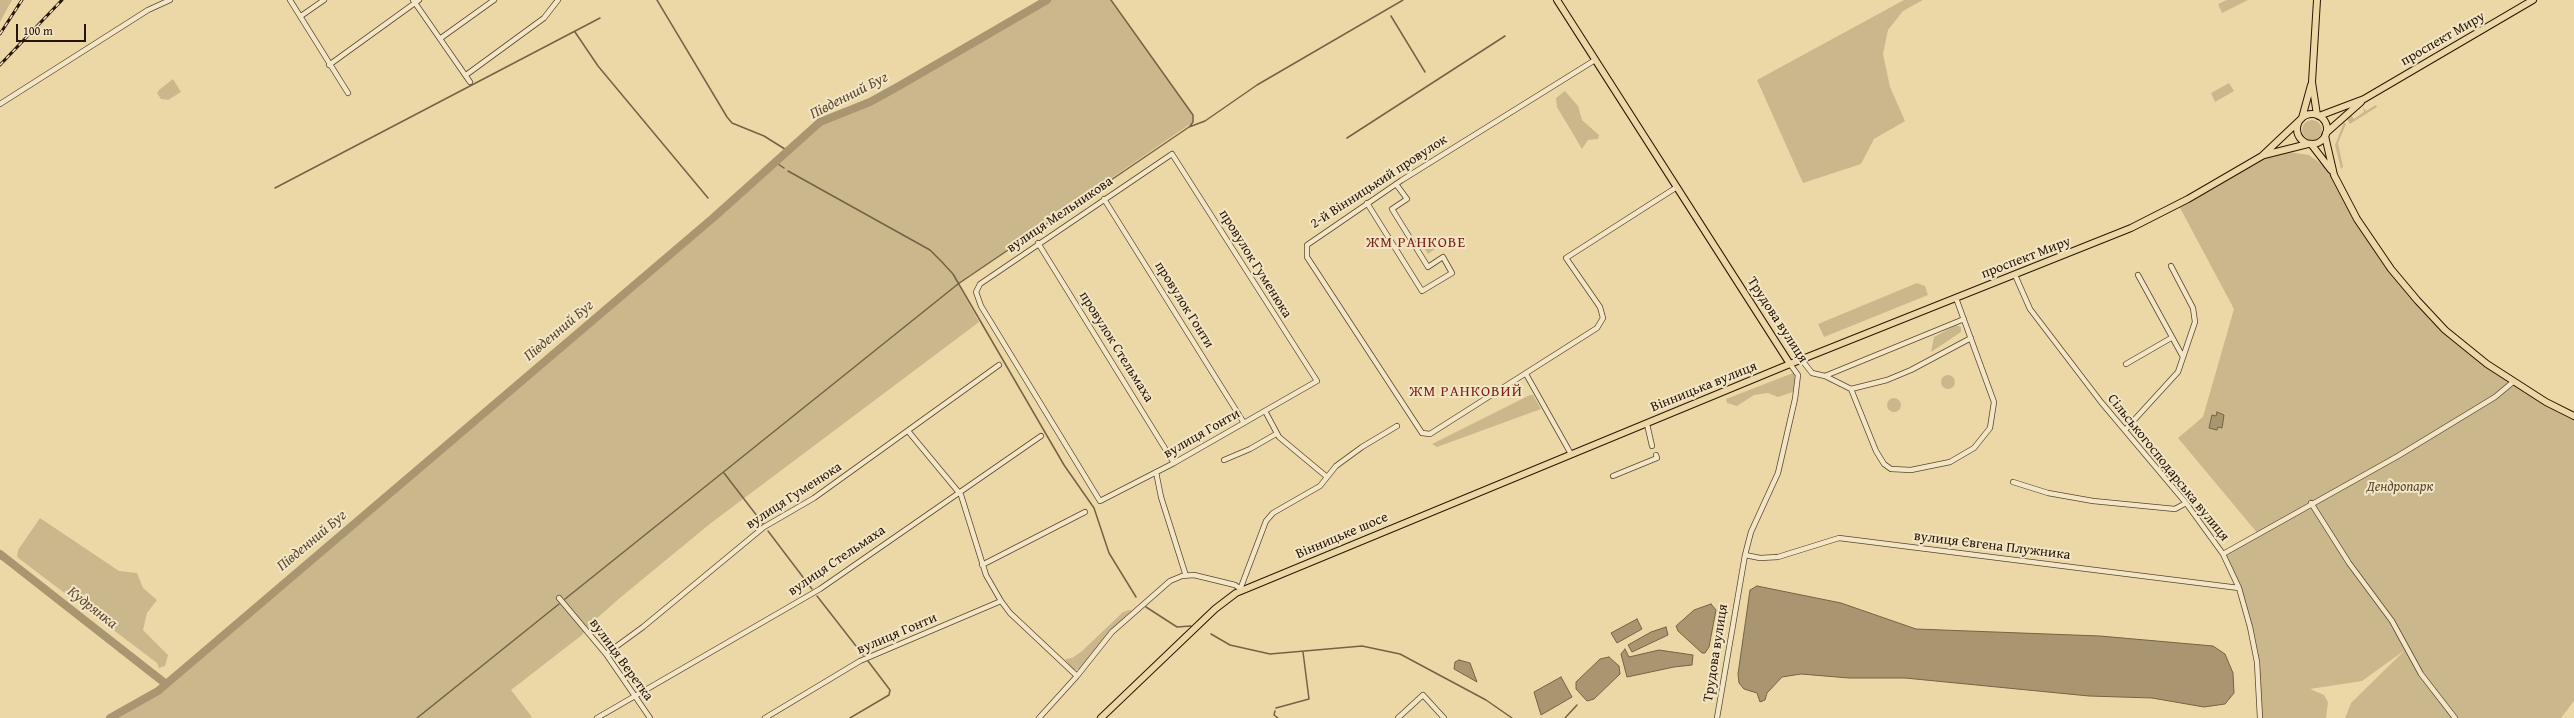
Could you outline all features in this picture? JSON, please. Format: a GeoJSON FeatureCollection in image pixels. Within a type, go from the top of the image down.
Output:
{"type":"FeatureCollection","features":[{"type":"Feature","properties":{"kind":"main road","name":"Трудова вулиця"},"geometry":{"type":"LineString","coordinates":[[1557,0],[1790,364]]}},
{"type":"Feature","properties":{"kind":"main road"},"geometry":{"type":"LineString","coordinates":[[2317,0],[2312,82],[2318,116]]}},
{"type":"Feature","properties":{"kind":"main road","name":"проспект Миру"},"geometry":{"type":"LineString","coordinates":[[2318,116],[2364,99],[2533,0]]}},
{"type":"Feature","properties":{"kind":"main road"},"geometry":{"type":"LineString","coordinates":[[2312,82],[2300,120],[2298,135],[2309,144],[2334,175],[2357,219],[2379,252],[2417,300],[2455,338],[2513,382],[2574,416]]}},
{"type":"Feature","properties":{"kind":"main road","name":"проспект Миру"},"geometry":{"type":"LineString","coordinates":[[2326,135],[2364,99]]}},
{"type":"Feature","properties":{"kind":"main road"},"geometry":{"type":"LineString","coordinates":[[2300,120],[2310,114],[2318,116],[2326,124],[2326,135],[2334,175]]}},
{"type":"Feature","properties":{"kind":"main road","name":"проспект Миру"},"geometry":{"type":"LineString","coordinates":[[1790,364],[2152,219],[2262,156],[2300,120]]}},
{"type":"Feature","properties":{"kind":"main road"},"geometry":{"type":"LineString","coordinates":[[2309,144],[2318,143],[2326,135]]}},
{"type":"Feature","properties":{"kind":"main road","name":"проспект Миру"},"geometry":{"type":"LineString","coordinates":[[2262,156],[2309,144]]}},
{"type":"Feature","properties":{"kind":"main road","name":"Вінницька вулиця"},"geometry":{"type":"LineString","coordinates":[[1627,432],[1790,364]]}},
{"type":"Feature","properties":{"kind":"main road","name":"Вінницьке шосе"},"geometry":{"type":"LineString","coordinates":[[1101,718],[1215,609],[1242,589],[1627,432]]}},
{"type":"Feature","properties":{"kind":"street"},"geometry":{"type":"LineString","coordinates":[[0,104],[148,10],[170,0]]}},
{"type":"Feature","properties":{"kind":"street"},"geometry":{"type":"LineString","coordinates":[[290,0],[301,16],[329,65],[348,93]]}},
{"type":"Feature","properties":{"kind":"street"},"geometry":{"type":"LineString","coordinates":[[301,16],[324,0]]}},
{"type":"Feature","properties":{"kind":"street"},"geometry":{"type":"LineString","coordinates":[[441,38],[494,0]]}},
{"type":"Feature","properties":{"kind":"street"},"geometry":{"type":"LineString","coordinates":[[466,74],[544,18],[558,0]]}},
{"type":"Feature","properties":{"kind":"street"},"geometry":{"type":"LineString","coordinates":[[329,65],[415,1],[470,82]]}},
{"type":"Feature","properties":{"kind":"street","name":"2-й Вінницький провулок"},"geometry":{"type":"LineString","coordinates":[[1526,374],[1430,434],[1422,433],[1305,250],[1312,239],[1396,184],[1595,60]]}},
{"type":"Feature","properties":{"kind":"street","name":"вулиця Мельникова"},"geometry":{"type":"LineString","coordinates":[[1100,501],[980,306],[976,292],[980,284],[1038,243],[1172,154]]}},
{"type":"Feature","properties":{"kind":"street","name":"провулок Гуменюка"},"geometry":{"type":"LineString","coordinates":[[1172,154],[1317,381],[1313,384]]}},
{"type":"Feature","properties":{"kind":"street"},"geometry":{"type":"LineString","coordinates":[[1367,203],[1422,292],[1452,273],[1443,257],[1428,267],[1392,209],[1407,200],[1396,184]]}},
{"type":"Feature","properties":{"kind":"street"},"geometry":{"type":"LineString","coordinates":[[1571,454],[1526,374],[1597,328],[1603,318],[1600,307],[1566,258],[1677,187]]}},
{"type":"Feature","properties":{"kind":"street","name":"провулок Гонти"},"geometry":{"type":"LineString","coordinates":[[1104,199],[1244,423]]}},
{"type":"Feature","properties":{"kind":"street","name":"провулок Стельмаха"},"geometry":{"type":"LineString","coordinates":[[1038,243],[1174,463]]}},
{"type":"Feature","properties":{"kind":"street"},"geometry":{"type":"LineString","coordinates":[[2125,430],[2168,385],[2178,372],[2196,314],[2171,266]]}},
{"type":"Feature","properties":{"kind":"street","name":"Сільськогосподарська вулиця"},"geometry":{"type":"LineString","coordinates":[[2015,275],[2030,309],[2125,430],[2186,503],[2223,554],[2239,588],[2257,662],[2260,718]]}},
{"type":"Feature","properties":{"kind":"street"},"geometry":{"type":"LineString","coordinates":[[2138,275],[2171,338],[2183,357]]}},
{"type":"Feature","properties":{"kind":"street"},"geometry":{"type":"LineString","coordinates":[[1852,389],[1876,451],[1884,464],[1896,470],[1911,470],[1950,462],[1962,456],[1981,441],[1992,419],[1994,402],[1956,298]]}},
{"type":"Feature","properties":{"kind":"street"},"geometry":{"type":"LineString","coordinates":[[1823,376],[1964,319]]}},
{"type":"Feature","properties":{"kind":"street"},"geometry":{"type":"LineString","coordinates":[[1801,359],[1812,373],[1823,376],[1852,389],[1898,376],[1971,338]]}},
{"type":"Feature","properties":{"kind":"street"},"geometry":{"type":"LineString","coordinates":[[2126,364],[2171,338]]}},
{"type":"Feature","properties":{"kind":"street","name":"Трудова вулиця"},"geometry":{"type":"LineString","coordinates":[[1717,718],[1745,555],[1751,532],[1779,466],[1798,375],[1790,364]]}},
{"type":"Feature","properties":{"kind":"street","name":"вулиця Гуменюка"},"geometry":{"type":"LineString","coordinates":[[606,654],[642,627],[764,527],[814,498],[999,365]]}},
{"type":"Feature","properties":{"kind":"street"},"geometry":{"type":"LineString","coordinates":[[2223,554],[2311,503],[2411,448],[2495,397],[2513,382]]}},
{"type":"Feature","properties":{"kind":"street","name":"вулиця Гонти"},"geometry":{"type":"LineString","coordinates":[[1100,501],[1174,463],[1313,384]]}},
{"type":"Feature","properties":{"kind":"street"},"geometry":{"type":"LineString","coordinates":[[1265,411],[1276,434],[1327,477]]}},
{"type":"Feature","properties":{"kind":"street"},"geometry":{"type":"LineString","coordinates":[[1647,424],[1652,446]]}},
{"type":"Feature","properties":{"kind":"street"},"geometry":{"type":"LineString","coordinates":[[1039,718],[1077,676],[1112,632],[1170,581],[1194,575],[1242,589],[1266,521],[1273,513],[1320,486],[1336,466],[1362,447],[1397,426]]}},
{"type":"Feature","properties":{"kind":"street"},"geometry":{"type":"LineString","coordinates":[[908,431],[959,494],[970,518],[982,565],[1001,601],[1010,613],[1077,676]]}},
{"type":"Feature","properties":{"kind":"street"},"geometry":{"type":"LineString","coordinates":[[1224,460],[1250,449],[1276,434]]}},
{"type":"Feature","properties":{"kind":"street","name":"вулиця Стельмаха"},"geometry":{"type":"LineString","coordinates":[[596,718],[635,697],[707,653],[820,589],[1041,436]]}},
{"type":"Feature","properties":{"kind":"street"},"geometry":{"type":"LineString","coordinates":[[1613,476],[1657,458],[1656,455]]}},
{"type":"Feature","properties":{"kind":"street"},"geometry":{"type":"LineString","coordinates":[[1156,472],[1161,497],[1186,576]]}},
{"type":"Feature","properties":{"kind":"street"},"geometry":{"type":"LineString","coordinates":[[2012,482],[2048,493],[2093,501],[2175,509],[2186,503]]}},
{"type":"Feature","properties":{"kind":"street"},"geometry":{"type":"LineString","coordinates":[[2311,503],[2349,563],[2392,621],[2421,674],[2455,718]]}},
{"type":"Feature","properties":{"kind":"street"},"geometry":{"type":"LineString","coordinates":[[982,565],[1085,512]]}},
{"type":"Feature","properties":{"kind":"street","name":"вулиця Євгена Плужника"},"geometry":{"type":"LineString","coordinates":[[1745,555],[1760,558],[1778,557],[1839,538],[2239,588]]}},
{"type":"Feature","properties":{"kind":"street","name":"вулиця Веретка"},"geometry":{"type":"LineString","coordinates":[[559,598],[606,654],[650,718]]}},
{"type":"Feature","properties":{"kind":"street","name":"вулиця Гонти"},"geometry":{"type":"LineString","coordinates":[[765,718],[860,661],[1001,601]]}},
{"type":"Feature","properties":{"kind":"street"},"geometry":{"type":"LineString","coordinates":[[1398,718],[1423,695],[1444,718]]}},
{"type":"Feature","properties":{"kind":"green space"},"geometry":{"type":"Polygon","coordinates":[[[0,0],[12,0],[0,22],[0,0]]]}},
{"type":"Feature","properties":{"kind":"green space"},"geometry":{"type":"Polygon","coordinates":[[[1047,0],[1111,0],[1193,115],[1193,122],[958,284],[979,322],[711,523],[621,597],[588,626],[582,635],[511,690],[532,717],[110,718],[158,691],[713,218],[820,122],[870,101],[899,86],[1047,0]]]}},
{"type":"Feature","properties":{"kind":"green space"},"geometry":{"type":"Polygon","coordinates":[[[1904,0],[1923,0],[1903,11],[1888,30],[1883,54],[1890,87],[1905,121],[1874,139],[1861,164],[1803,183],[1757,80],[1904,0]]]}},
{"type":"Feature","properties":{"kind":"green space"},"geometry":{"type":"Polygon","coordinates":[[[2227,0],[2248,0],[2222,13],[2218,4],[2227,0]]]}},
{"type":"Feature","properties":{"kind":"green space"},"geometry":{"type":"Polygon","coordinates":[[[173,79],[181,92],[168,100],[161,99],[157,93],[173,79]]]}},
{"type":"Feature","properties":{"kind":"green space"},"geometry":{"type":"Polygon","coordinates":[[[2229,83],[2234,91],[2215,102],[2211,93],[2229,83]]]}},
{"type":"Feature","properties":{"kind":"green space"},"geometry":{"type":"Polygon","coordinates":[[[1565,91],[1578,106],[1582,120],[1599,135],[1598,139],[1588,140],[1582,149],[1557,107],[1556,98],[1565,91]]]}},
{"type":"Feature","properties":{"kind":"green space"},"geometry":{"type":"Polygon","coordinates":[[[2376,105],[2377,107],[2350,124],[2347,119],[2351,115],[2354,119],[2364,112],[2363,107],[2366,111],[2376,105]]]}},
{"type":"Feature","properties":{"kind":"green space"},"geometry":{"type":"Polygon","coordinates":[[[2312,120],[2319,123],[2322,130],[2319,137],[2312,140],[2305,137],[2302,130],[2305,123],[2312,120]]]}},
{"type":"Feature","properties":{"kind":"green space"},"geometry":{"type":"Polygon","coordinates":[[[2344,122],[2346,124],[2338,143],[2343,167],[2341,169],[2335,145],[2344,122]]]}},
{"type":"Feature","properties":{"kind":"green space","name":"Дендропарк"},"geometry":{"type":"Polygon","coordinates":[[[2282,151],[2309,155],[2324,166],[2332,176],[2355,220],[2416,302],[2486,366],[2545,404],[2574,418],[2574,701],[2561,718],[2345,718],[2351,703],[2405,650],[2362,681],[2310,689],[2324,695],[2328,702],[2326,718],[2260,718],[2259,662],[2246,603],[2226,554],[2259,535],[2178,438],[2203,417],[2234,309],[2179,206],[2263,158],[2282,151]]]}},
{"type":"Feature","properties":{"kind":"green space"},"geometry":{"type":"Polygon","coordinates":[[[1428,236],[1436,248],[1428,254],[1420,242],[1428,236]]]}},
{"type":"Feature","properties":{"kind":"green space"},"geometry":{"type":"Polygon","coordinates":[[[1917,283],[1925,286],[1928,295],[1824,337],[1818,324],[1917,283]]]}},
{"type":"Feature","properties":{"kind":"green space"},"geometry":{"type":"Polygon","coordinates":[[[1956,325],[1961,327],[1961,332],[1931,352],[1934,337],[1956,325]]]}},
{"type":"Feature","properties":{"kind":"green space"},"geometry":{"type":"Polygon","coordinates":[[[1793,373],[1796,375],[1793,392],[1778,397],[1768,393],[1754,395],[1737,406],[1727,403],[1726,399],[1793,373]]]}},
{"type":"Feature","properties":{"kind":"green space"},"geometry":{"type":"Polygon","coordinates":[[[1948,375],[1953,377],[1955,382],[1953,387],[1948,389],[1943,387],[1941,382],[1943,377],[1948,375]]]}},
{"type":"Feature","properties":{"kind":"green space"},"geometry":{"type":"Polygon","coordinates":[[[1530,395],[1533,395],[1541,409],[1437,447],[1432,444],[1530,395]]]}},
{"type":"Feature","properties":{"kind":"green space"},"geometry":{"type":"Polygon","coordinates":[[[1894,398],[1899,400],[1901,405],[1899,410],[1894,412],[1889,410],[1887,405],[1889,400],[1894,398]]]}},
{"type":"Feature","properties":{"kind":"green space"},"geometry":{"type":"Polygon","coordinates":[[[40,518],[119,571],[137,573],[143,588],[157,600],[147,613],[143,630],[168,655],[165,666],[159,668],[157,663],[17,557],[18,550],[40,518]]]}},
{"type":"Feature","properties":{"kind":"green space"},"geometry":{"type":"Polygon","coordinates":[[[1132,610],[1113,628],[1080,669],[1074,670],[1065,659],[1072,658],[1081,652],[1123,612],[1132,610]]]}},
{"type":"Feature","properties":{"kind":"shaded area"},"geometry":{"type":"Polygon","coordinates":[[[2217,412],[2224,415],[2222,428],[2218,427],[2217,430],[2209,428],[2212,415],[2216,416],[2217,412]]]}},
{"type":"Feature","properties":{"kind":"shaded area"},"geometry":{"type":"Polygon","coordinates":[[[1757,586],[1841,603],[1916,629],[2100,636],[2213,646],[2225,654],[2233,673],[2234,693],[2225,704],[2204,707],[2152,698],[2089,696],[1905,678],[1849,678],[1801,674],[1782,677],[1767,693],[1765,700],[1760,702],[1757,693],[1744,689],[1739,683],[1738,674],[1750,590],[1757,586]]]}},
{"type":"Feature","properties":{"kind":"shaded area"},"geometry":{"type":"Polygon","coordinates":[[[1711,604],[1716,610],[1709,647],[1705,653],[1702,653],[1678,631],[1676,626],[1694,610],[1711,604]]]}},
{"type":"Feature","properties":{"kind":"shaded area"},"geometry":{"type":"Polygon","coordinates":[[[1637,619],[1642,629],[1617,643],[1611,633],[1637,619]]]}},
{"type":"Feature","properties":{"kind":"shaded area"},"geometry":{"type":"Polygon","coordinates":[[[1666,627],[1668,635],[1632,652],[1628,645],[1651,632],[1666,627]]]}},
{"type":"Feature","properties":{"kind":"shaded area"},"geometry":{"type":"Polygon","coordinates":[[[1625,649],[1629,657],[1659,650],[1693,655],[1692,665],[1674,667],[1627,677],[1621,654],[1625,649]]]}},
{"type":"Feature","properties":{"kind":"shaded area"},"geometry":{"type":"Polygon","coordinates":[[[1609,657],[1619,666],[1620,674],[1594,699],[1587,701],[1576,689],[1576,682],[1600,659],[1609,657]]]}},
{"type":"Feature","properties":{"kind":"shaded area"},"geometry":{"type":"Polygon","coordinates":[[[1459,660],[1470,663],[1477,682],[1454,669],[1455,662],[1459,660]]]}},
{"type":"Feature","properties":{"kind":"shaded area"},"geometry":{"type":"Polygon","coordinates":[[[1561,677],[1572,697],[1541,715],[1534,692],[1561,677]]]}},
{"type":"Feature","properties":{"kind":"waterway"},"geometry":{"type":"LineString","coordinates":[[657,0],[732,123],[764,136],[788,151]]}},
{"type":"Feature","properties":{"kind":"waterway","name":"Південний Буг"},"geometry":{"type":"LineString","coordinates":[[110,718],[158,691],[713,218],[820,122],[870,102],[1047,0]]}},
{"type":"Feature","properties":{"kind":"waterway"},"geometry":{"type":"LineString","coordinates":[[1111,0],[1193,115],[1193,122],[1190,126]]}},
{"type":"Feature","properties":{"kind":"waterway"},"geometry":{"type":"LineString","coordinates":[[565,599],[958,284],[1189,127],[1205,121],[1257,85],[1403,0]]}},
{"type":"Feature","properties":{"kind":"waterway"},"geometry":{"type":"LineString","coordinates":[[1391,16],[1425,72]]}},
{"type":"Feature","properties":{"kind":"waterway"},"geometry":{"type":"LineString","coordinates":[[275,188],[600,18]]}},
{"type":"Feature","properties":{"kind":"waterway"},"geometry":{"type":"LineString","coordinates":[[575,32],[598,66],[708,198]]}},
{"type":"Feature","properties":{"kind":"waterway"},"geometry":{"type":"LineString","coordinates":[[1347,138],[1505,36]]}},
{"type":"Feature","properties":{"kind":"waterway"},"geometry":{"type":"LineString","coordinates":[[775,162],[784,168]]}},
{"type":"Feature","properties":{"kind":"waterway"},"geometry":{"type":"LineString","coordinates":[[788,171],[930,250],[953,274],[1064,465],[1094,508],[1109,553],[1136,597]]}},
{"type":"Feature","properties":{"kind":"waterway"},"geometry":{"type":"LineString","coordinates":[[724,473],[764,525]]}},
{"type":"Feature","properties":{"kind":"waterway"},"geometry":{"type":"LineString","coordinates":[[768,531],[812,589]]}},
{"type":"Feature","properties":{"kind":"waterway","name":"Кудрянка"},"geometry":{"type":"LineString","coordinates":[[0,554],[166,684]]}},
{"type":"Feature","properties":{"kind":"waterway"},"geometry":{"type":"LineString","coordinates":[[817,596],[863,655]]}},
{"type":"Feature","properties":{"kind":"waterway"},"geometry":{"type":"LineString","coordinates":[[417,718],[559,604]]}},
{"type":"Feature","properties":{"kind":"waterway"},"geometry":{"type":"LineString","coordinates":[[1146,607],[1177,627],[1191,626]]}},
{"type":"Feature","properties":{"kind":"waterway"},"geometry":{"type":"LineString","coordinates":[[1211,634],[1230,645],[1270,654],[1362,646],[1400,654],[1486,700],[1512,718]]}},
{"type":"Feature","properties":{"kind":"waterway"},"geometry":{"type":"LineString","coordinates":[[1276,708],[1309,699],[1303,652]]}},
{"type":"Feature","properties":{"kind":"waterway"},"geometry":{"type":"LineString","coordinates":[[850,718],[889,695],[890,690],[868,661]]}},
{"type":"Feature","properties":{"kind":"waterway"},"geometry":{"type":"LineString","coordinates":[[1565,718],[1577,705]]}},
{"type":"Feature","properties":{"kind":"waterway"},"geometry":{"type":"LineString","coordinates":[[1275,711],[1274,715],[1278,718]]}},
{"type":"Feature","properties":{"kind":"railway"},"geometry":{"type":"LineString","coordinates":[[0,34],[22,0]]}},
{"type":"Feature","properties":{"kind":"railway"},"geometry":{"type":"LineString","coordinates":[[0,65],[62,0]]}},
{"type":"Feature","properties":{"kind":"district","name":"ЖМ РАНКОВЕ"},"geometry":{"type":"Point","coordinates":[1416,243]}},
{"type":"Feature","properties":{"kind":"district","name":"ЖМ РАНКОВИЙ"},"geometry":{"type":"Point","coordinates":[1466,392]}}]}
